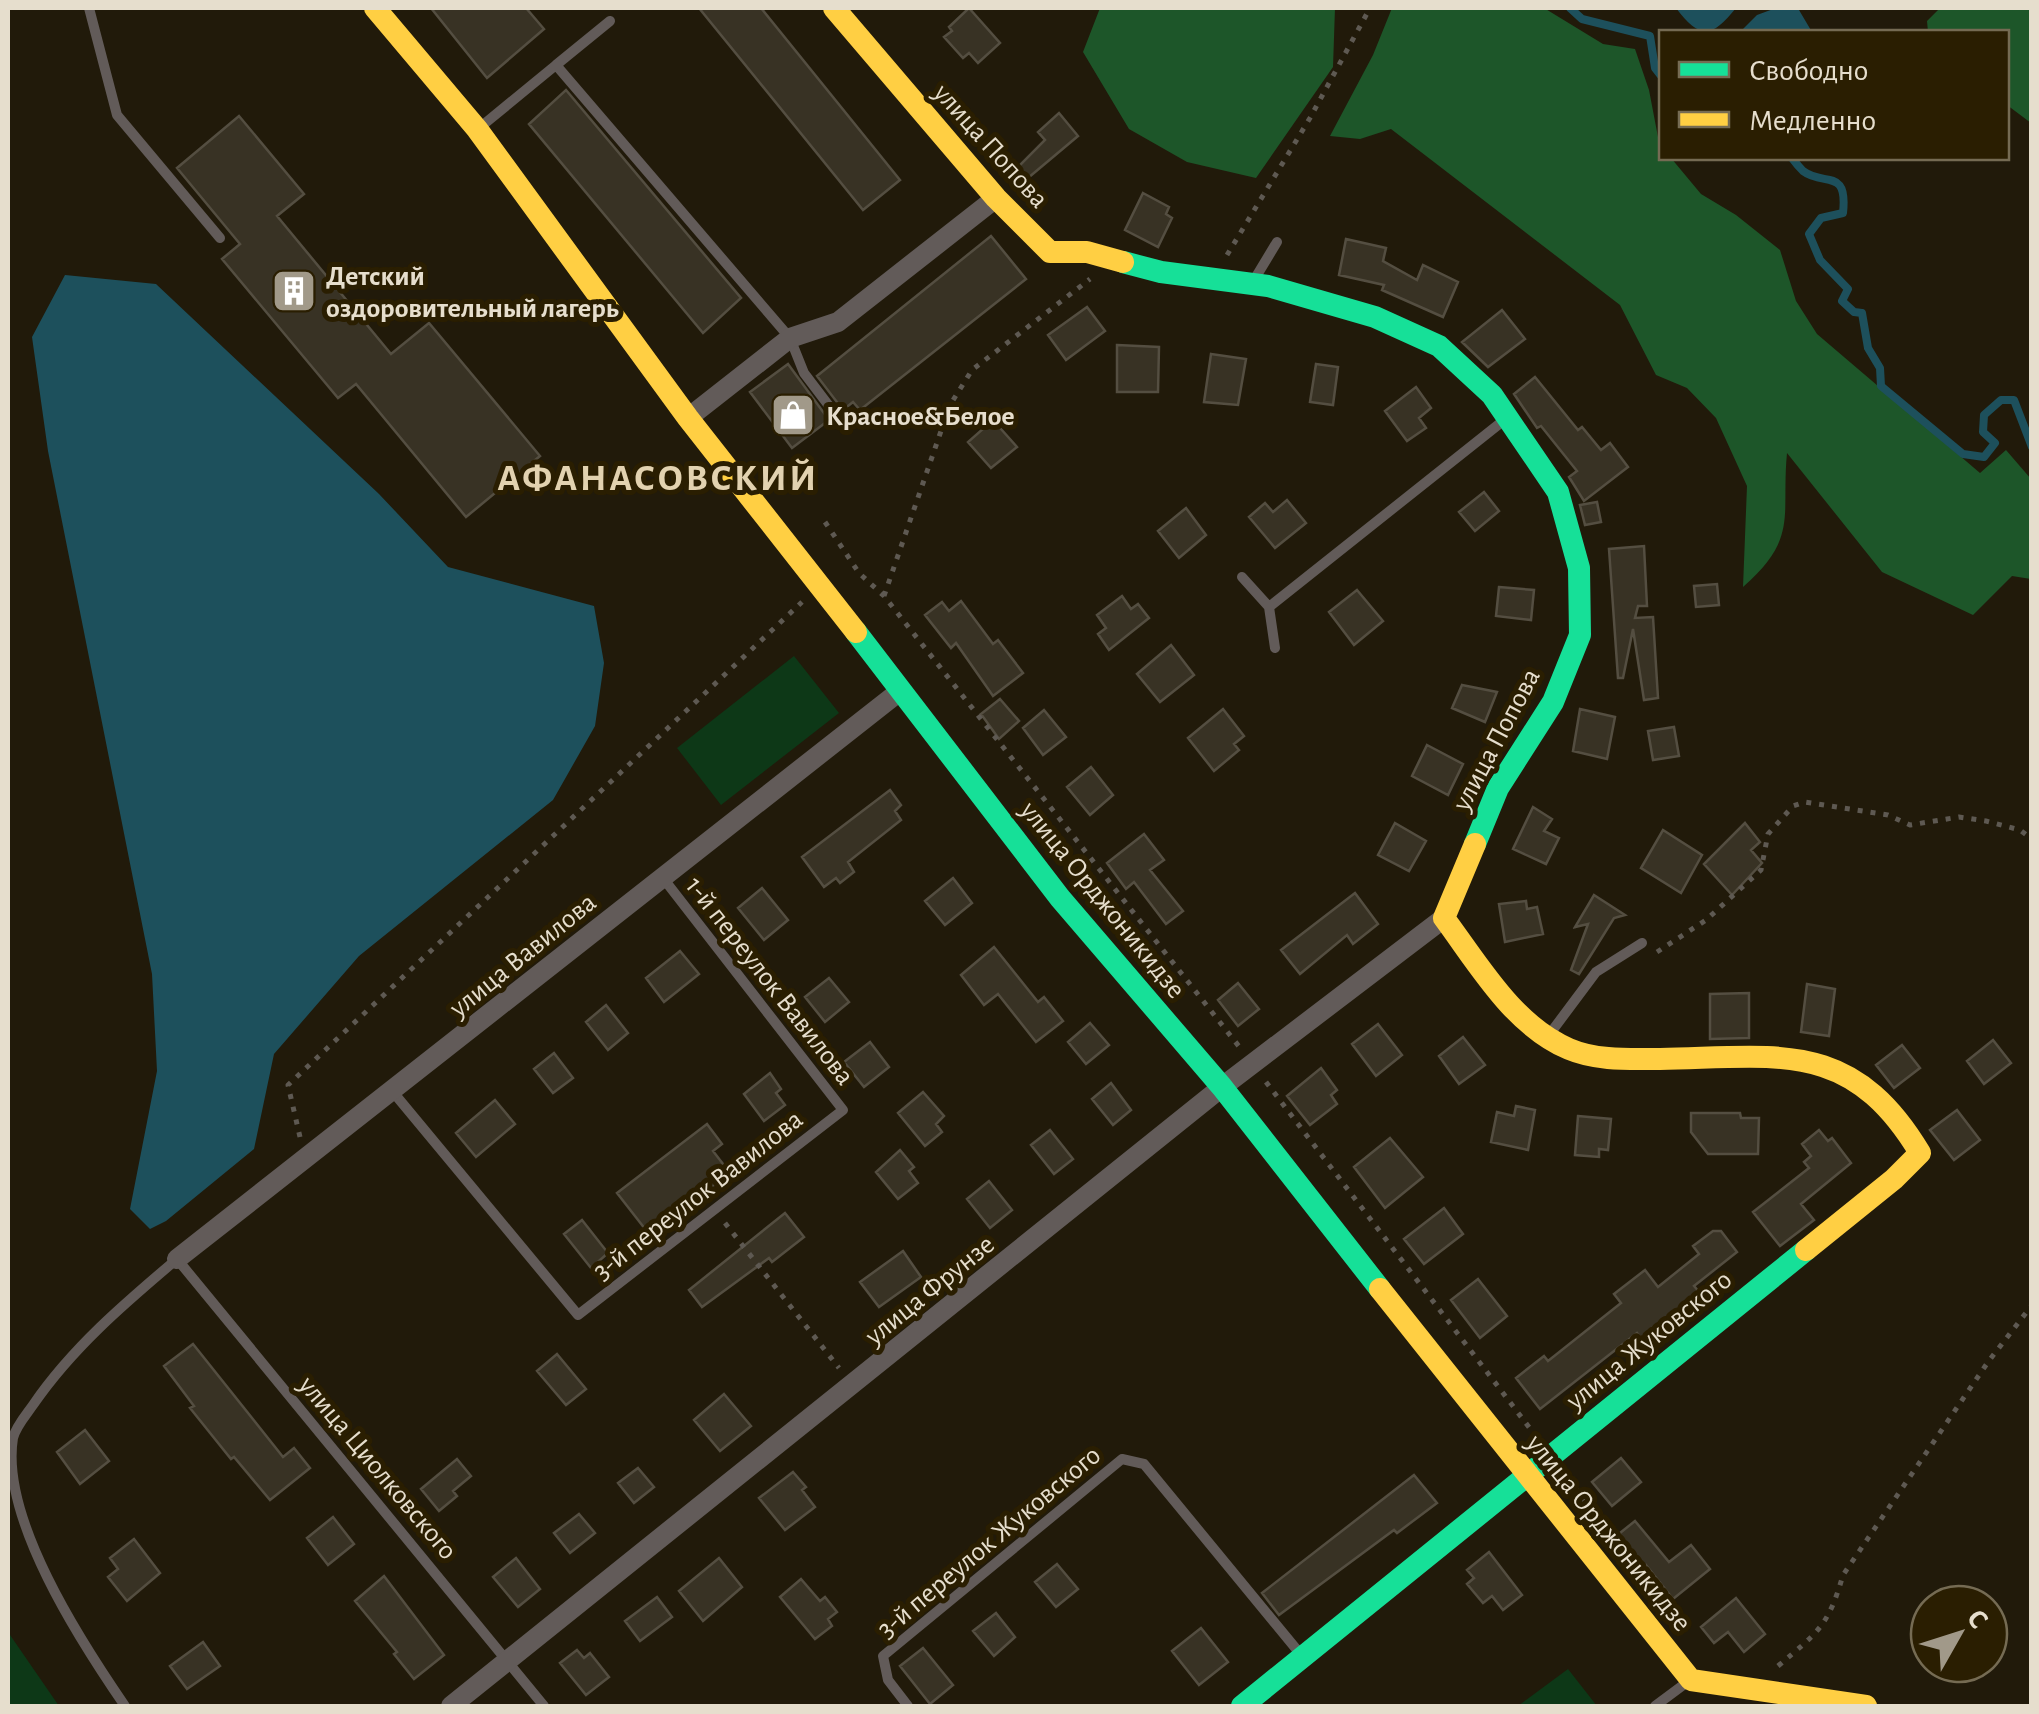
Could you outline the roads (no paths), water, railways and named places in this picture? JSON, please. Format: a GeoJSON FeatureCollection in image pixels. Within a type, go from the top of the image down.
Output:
{"type":"FeatureCollection","features":[{"type":"Feature","properties":{"kind":"street","name":"улица Орджоникидзе"},"geometry":{"type":"LineString","coordinates":[[375,8],[477,130],[688,418],[1060,898],[1222,1087],[1691,1680]]}},
{"type":"Feature","properties":{"kind":"street","name":"улица Попова"},"geometry":{"type":"LineString","coordinates":[[834,8],[996,198],[1050,252],[1087,252],[1160,272],[1268,286],[1375,317],[1440,346],[1492,395],[1509,417],[1558,492],[1579,568],[1580,635],[1553,702],[1498,788],[1444,918]]}},
{"type":"Feature","properties":{"kind":"street"},"geometry":{"type":"LineString","coordinates":[[688,418],[790,338],[838,322],[996,198]]}},
{"type":"Feature","properties":{"kind":"street","name":"улица Вавилова"},"geometry":{"type":"LineString","coordinates":[[177,1259],[900,690]]}},
{"type":"Feature","properties":{"kind":"street"},"geometry":{"type":"LineString","coordinates":[[1444,918],[1525,1020],[1548,1036]]}},
{"type":"Feature","properties":{"kind":"street","name":"улица Фрунзе"},"geometry":{"type":"LineString","coordinates":[[451,1706],[1222,1087],[1248,1059],[1444,918]]}},
{"type":"Feature","properties":{"kind":"street","name":"улица Жуковского"},"geometry":{"type":"LineString","coordinates":[[1242,1706],[1920,1154],[1877,1096],[1849,1075],[1814,1062],[1608,1059],[1569,1049],[1548,1036]]}},
{"type":"Feature","properties":{"kind":"street"},"geometry":{"type":"LineString","coordinates":[[1691,1680],[1866,1706]]}},
{"type":"Feature","properties":{"kind":"lane"},"geometry":{"type":"LineString","coordinates":[[89,8],[117,115],[220,238]]}},
{"type":"Feature","properties":{"kind":"lane"},"geometry":{"type":"LineString","coordinates":[[477,130],[610,21]]}},
{"type":"Feature","properties":{"kind":"lane"},"geometry":{"type":"LineString","coordinates":[[556,65],[790,338],[804,373],[839,419]]}},
{"type":"Feature","properties":{"kind":"lane"},"geometry":{"type":"LineString","coordinates":[[1251,286],[1277,242]]}},
{"type":"Feature","properties":{"kind":"lane"},"geometry":{"type":"LineString","coordinates":[[1268,607],[1509,417]]}},
{"type":"Feature","properties":{"kind":"lane"},"geometry":{"type":"LineString","coordinates":[[1242,576],[1268,607],[1275,648]]}},
{"type":"Feature","properties":{"kind":"lane","name":"1-й переулок Вавилова"},"geometry":{"type":"LineString","coordinates":[[663,878],[843,1110]]}},
{"type":"Feature","properties":{"kind":"lane"},"geometry":{"type":"LineString","coordinates":[[1548,1036],[1596,972],[1642,943]]}},
{"type":"Feature","properties":{"kind":"lane","name":"3-й переулок Вавилова"},"geometry":{"type":"LineString","coordinates":[[393,1092],[578,1314],[843,1110]]}},
{"type":"Feature","properties":{"kind":"lane"},"geometry":{"type":"LineString","coordinates":[[8,1446],[56,1372],[124,1304],[177,1259]]}},
{"type":"Feature","properties":{"kind":"lane","name":"улица Циолковского"},"geometry":{"type":"LineString","coordinates":[[177,1259],[544,1706]]}},
{"type":"Feature","properties":{"kind":"lane"},"geometry":{"type":"LineString","coordinates":[[14,1433],[9,1467],[21,1522],[76,1635],[125,1706]]}},
{"type":"Feature","properties":{"kind":"lane","name":"3-й переулок Жуковского"},"geometry":{"type":"LineString","coordinates":[[908,1706],[888,1680],[883,1656],[1122,1459],[1144,1464],[1304,1657]]}},
{"type":"Feature","properties":{"kind":"lane"},"geometry":{"type":"LineString","coordinates":[[1655,1706],[1691,1680]]}},
{"type":"Feature","properties":{"kind":"water"},"geometry":{"type":"Polygon","coordinates":[[[1676,8],[1736,8],[1713,30],[1692,26],[1676,8]]]}},
{"type":"Feature","properties":{"kind":"water"},"geometry":{"type":"Polygon","coordinates":[[[1776,8],[1799,10],[1811,30],[1742,30],[1757,15],[1776,8]]]}},
{"type":"Feature","properties":{"kind":"water"},"geometry":{"type":"Polygon","coordinates":[[[65,275],[156,284],[379,494],[448,567],[594,606],[604,663],[595,726],[553,800],[359,956],[274,1054],[254,1149],[166,1221],[150,1229],[130,1209],[157,1071],[152,974],[48,451],[32,337],[65,275]]]}},
{"type":"Feature","properties":{"kind":"waterway"},"geometry":{"type":"LineString","coordinates":[[1570,8],[1582,19],[1650,36],[1659,73]]}},
{"type":"Feature","properties":{"kind":"waterway"},"geometry":{"type":"LineString","coordinates":[[1794,160],[1811,176],[1833,181],[1842,189],[1843,213],[1821,218],[1809,234],[1820,260],[1848,289],[1842,301],[1854,312],[1862,313],[1868,348],[1880,368],[1881,386],[1963,454],[1984,457],[1995,443],[1983,432],[1984,415],[2001,400],[2014,400],[2032,447]]}},
{"type":"Feature","properties":{"kind":"place","name":"Детский оздоровительный лагерь"},"geometry":{"type":"Point","coordinates":[294,291]}},
{"type":"Feature","properties":{"kind":"place","name":"Красное&Белое"},"geometry":{"type":"Point","coordinates":[793,415]}},
{"type":"Feature","properties":{"kind":"district","name":"АФАНАСОВСКИЙ"},"geometry":{"type":"Point","coordinates":[658,477]}}]}
